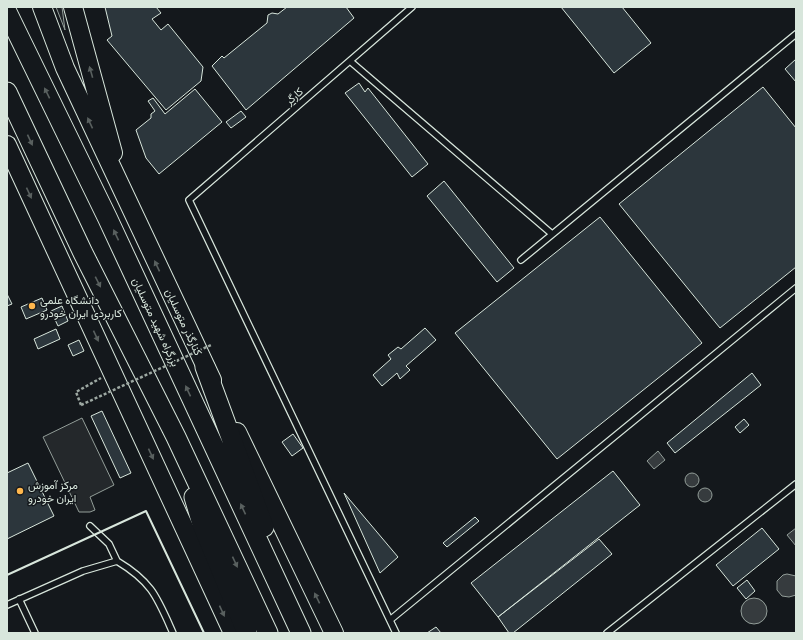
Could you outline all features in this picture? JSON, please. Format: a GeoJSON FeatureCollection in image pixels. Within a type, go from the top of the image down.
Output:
{"type":"FeatureCollection","features":[{"type":"Feature","properties":{"kind":"highway","name":"بزرگراه شهید متوسلیان"},"geometry":{"type":"LineString","coordinates":[[7,12],[107,217],[302,633]]}},
{"type":"Feature","properties":{"kind":"highway"},"geometry":{"type":"LineString","coordinates":[[7,92],[83,253],[176,436],[268,633]]}},
{"type":"Feature","properties":{"kind":"highway"},"geometry":{"type":"LineString","coordinates":[[205,367],[302,633]]}},
{"type":"Feature","properties":{"kind":"highway"},"geometry":{"type":"LineString","coordinates":[[176,436],[202,524],[247,633]]}},
{"type":"Feature","properties":{"kind":"main road","name":"کنارگذر متوسلیان"},"geometry":{"type":"LineString","coordinates":[[42,7],[65,68],[128,204],[334,633]]}},
{"type":"Feature","properties":{"kind":"main road"},"geometry":{"type":"LineString","coordinates":[[73,7],[128,204]]}},
{"type":"Feature","properties":{"kind":"main road"},"geometry":{"type":"LineString","coordinates":[[7,145],[113,371],[233,633]]}},
{"type":"Feature","properties":{"kind":"lane","name":"کارگر"},"geometry":{"type":"LineString","coordinates":[[390,620],[189,200],[412,7]]}},
{"type":"Feature","properties":{"kind":"lane"},"geometry":{"type":"LineString","coordinates":[[521,260],[796,34]]}},
{"type":"Feature","properties":{"kind":"lane"},"geometry":{"type":"LineString","coordinates":[[350,61],[552,234]]}},
{"type":"Feature","properties":{"kind":"lane"},"geometry":{"type":"LineString","coordinates":[[396,633],[390,620],[796,288]]}},
{"type":"Feature","properties":{"kind":"lane"},"geometry":{"type":"LineString","coordinates":[[607,633],[796,484]]}},
{"type":"Feature","properties":{"kind":"lane"},"geometry":{"type":"LineString","coordinates":[[90,526],[109,544],[117,561],[136,572],[156,595],[173,633]]}},
{"type":"Feature","properties":{"kind":"lane"},"geometry":{"type":"LineString","coordinates":[[7,605],[83,571],[117,561]]}},
{"type":"Feature","properties":{"kind":"lane"},"geometry":{"type":"LineString","coordinates":[[19,599],[35,633]]}},
{"type":"Feature","properties":{"kind":"path"},"geometry":{"type":"LineString","coordinates":[[113,371],[76,392],[81,405],[212,345]]}},
{"type":"Feature","properties":{"kind":"shaded area"},"geometry":{"type":"Polygon","coordinates":[[[56,7],[62,7],[65,30],[56,7]]]}},
{"type":"Feature","properties":{"kind":"shaded area"},"geometry":{"type":"Polygon","coordinates":[[[82,418],[114,485],[90,497],[95,510],[90,512],[79,512],[43,437],[82,418]]]}},
{"type":"Feature","properties":{"kind":"shaded area"},"geometry":{"type":"Polygon","coordinates":[[[658,451],[665,460],[654,469],[647,461],[658,451]]]}},
{"type":"Feature","properties":{"kind":"shaded area"},"geometry":{"type":"Polygon","coordinates":[[[692,473],[697,475],[699,480],[697,485],[692,487],[687,485],[685,480],[687,475],[692,473]]]}},
{"type":"Feature","properties":{"kind":"shaded area"},"geometry":{"type":"Polygon","coordinates":[[[705,488],[710,490],[712,495],[710,500],[705,502],[700,500],[698,495],[700,490],[705,488]]]}},
{"type":"Feature","properties":{"kind":"shaded area"},"geometry":{"type":"Polygon","coordinates":[[[796,528],[796,546],[787,535],[796,528]]]}},
{"type":"Feature","properties":{"kind":"shaded area"},"geometry":{"type":"Polygon","coordinates":[[[787,574],[796,576],[796,595],[789,597],[782,596],[777,590],[777,581],[783,575],[787,574]]]}},
{"type":"Feature","properties":{"kind":"shaded area"},"geometry":{"type":"Polygon","coordinates":[[[754,598],[763,602],[767,611],[763,620],[754,624],[745,620],[741,611],[745,602],[754,598]]]}},
{"type":"Feature","properties":{"kind":"building"},"geometry":{"type":"Polygon","coordinates":[[[105,7],[156,7],[161,13],[152,19],[161,30],[168,24],[203,67],[201,81],[166,110],[107,40],[112,36],[105,7]]]}},
{"type":"Feature","properties":{"kind":"building"},"geometry":{"type":"Polygon","coordinates":[[[287,7],[346,7],[354,18],[246,110],[212,66],[222,56],[224,58],[267,23],[268,15],[272,13],[278,14],[287,7]]]}},
{"type":"Feature","properties":{"kind":"building"},"geometry":{"type":"Polygon","coordinates":[[[561,7],[622,7],[651,43],[614,73],[561,7]]]}},
{"type":"Feature","properties":{"kind":"building"},"geometry":{"type":"Polygon","coordinates":[[[796,59],[796,82],[785,69],[796,59]]]}},
{"type":"Feature","properties":{"kind":"building"},"geometry":{"type":"Polygon","coordinates":[[[359,83],[365,92],[368,88],[428,164],[412,177],[345,93],[359,83]]]}},
{"type":"Feature","properties":{"kind":"building"},"geometry":{"type":"Polygon","coordinates":[[[763,87],[796,128],[796,267],[720,328],[619,204],[763,87]]]}},
{"type":"Feature","properties":{"kind":"building"},"geometry":{"type":"Polygon","coordinates":[[[195,89],[222,122],[159,174],[146,158],[136,130],[151,118],[151,114],[155,111],[148,101],[153,98],[165,114],[195,89]]]}},
{"type":"Feature","properties":{"kind":"building"},"geometry":{"type":"Polygon","coordinates":[[[241,111],[246,117],[231,128],[226,122],[241,111]]]}},
{"type":"Feature","properties":{"kind":"building"},"geometry":{"type":"Polygon","coordinates":[[[444,181],[514,268],[497,282],[427,196],[444,181]]]}},
{"type":"Feature","properties":{"kind":"building"},"geometry":{"type":"Polygon","coordinates":[[[600,217],[702,343],[557,459],[455,333],[600,217]]]}},
{"type":"Feature","properties":{"kind":"building"},"geometry":{"type":"Polygon","coordinates":[[[7,294],[12,304],[7,306],[7,294]]]}},
{"type":"Feature","properties":{"kind":"building"},"geometry":{"type":"Polygon","coordinates":[[[42,298],[47,310],[26,319],[21,307],[42,298]]]}},
{"type":"Feature","properties":{"kind":"building"},"geometry":{"type":"Polygon","coordinates":[[[62,306],[68,321],[58,326],[51,311],[62,306]]]}},
{"type":"Feature","properties":{"kind":"building"},"geometry":{"type":"Polygon","coordinates":[[[425,328],[436,340],[406,366],[410,370],[400,379],[397,373],[382,386],[373,375],[391,359],[388,355],[398,347],[401,349],[425,328]]]}},
{"type":"Feature","properties":{"kind":"building"},"geometry":{"type":"Polygon","coordinates":[[[56,329],[60,339],[38,349],[34,339],[56,329]]]}},
{"type":"Feature","properties":{"kind":"building"},"geometry":{"type":"Polygon","coordinates":[[[79,340],[84,351],[73,356],[68,345],[79,340]]]}},
{"type":"Feature","properties":{"kind":"building"},"geometry":{"type":"Polygon","coordinates":[[[752,373],[761,385],[675,453],[667,443],[752,373]]]}},
{"type":"Feature","properties":{"kind":"building"},"geometry":{"type":"Polygon","coordinates":[[[102,411],[131,473],[120,478],[91,416],[102,411]]]}},
{"type":"Feature","properties":{"kind":"building"},"geometry":{"type":"Polygon","coordinates":[[[744,419],[749,425],[740,433],[735,427],[744,419]]]}},
{"type":"Feature","properties":{"kind":"building"},"geometry":{"type":"Polygon","coordinates":[[[293,434],[303,448],[292,456],[282,442],[293,434]]]}},
{"type":"Feature","properties":{"kind":"building"},"geometry":{"type":"Polygon","coordinates":[[[28,463],[54,516],[7,539],[7,473],[28,463]]]}},
{"type":"Feature","properties":{"kind":"building"},"geometry":{"type":"Polygon","coordinates":[[[613,471],[640,505],[498,617],[471,583],[613,471]]]}},
{"type":"Feature","properties":{"kind":"building"},"geometry":{"type":"Polygon","coordinates":[[[344,493],[398,557],[380,573],[344,493]]]}},
{"type":"Feature","properties":{"kind":"building"},"geometry":{"type":"Polygon","coordinates":[[[475,517],[479,521],[447,547],[443,543],[475,517]]]}},
{"type":"Feature","properties":{"kind":"building"},"geometry":{"type":"Polygon","coordinates":[[[762,528],[779,549],[733,586],[716,565],[762,528]]]}},
{"type":"Feature","properties":{"kind":"building"},"geometry":{"type":"Polygon","coordinates":[[[599,539],[612,554],[513,633],[509,633],[498,617],[599,539]]]}},
{"type":"Feature","properties":{"kind":"building"},"geometry":{"type":"Polygon","coordinates":[[[747,580],[755,591],[746,599],[737,588],[747,580]]]}},
{"type":"Feature","properties":{"kind":"building"},"geometry":{"type":"Polygon","coordinates":[[[436,627],[441,633],[427,633],[436,627]]]}},
{"type":"Feature","properties":{"kind":"wall"},"geometry":{"type":"LineString","coordinates":[[7,575],[146,511],[204,633]]}},
{"type":"Feature","properties":{"kind":"place","name":"دانشگاه علمی کاربردی ایران خودرو"},"geometry":{"type":"Point","coordinates":[32,306]}},
{"type":"Feature","properties":{"kind":"place","name":"مرکز آموزش ایران خودرو"},"geometry":{"type":"Point","coordinates":[20,491]}}]}
